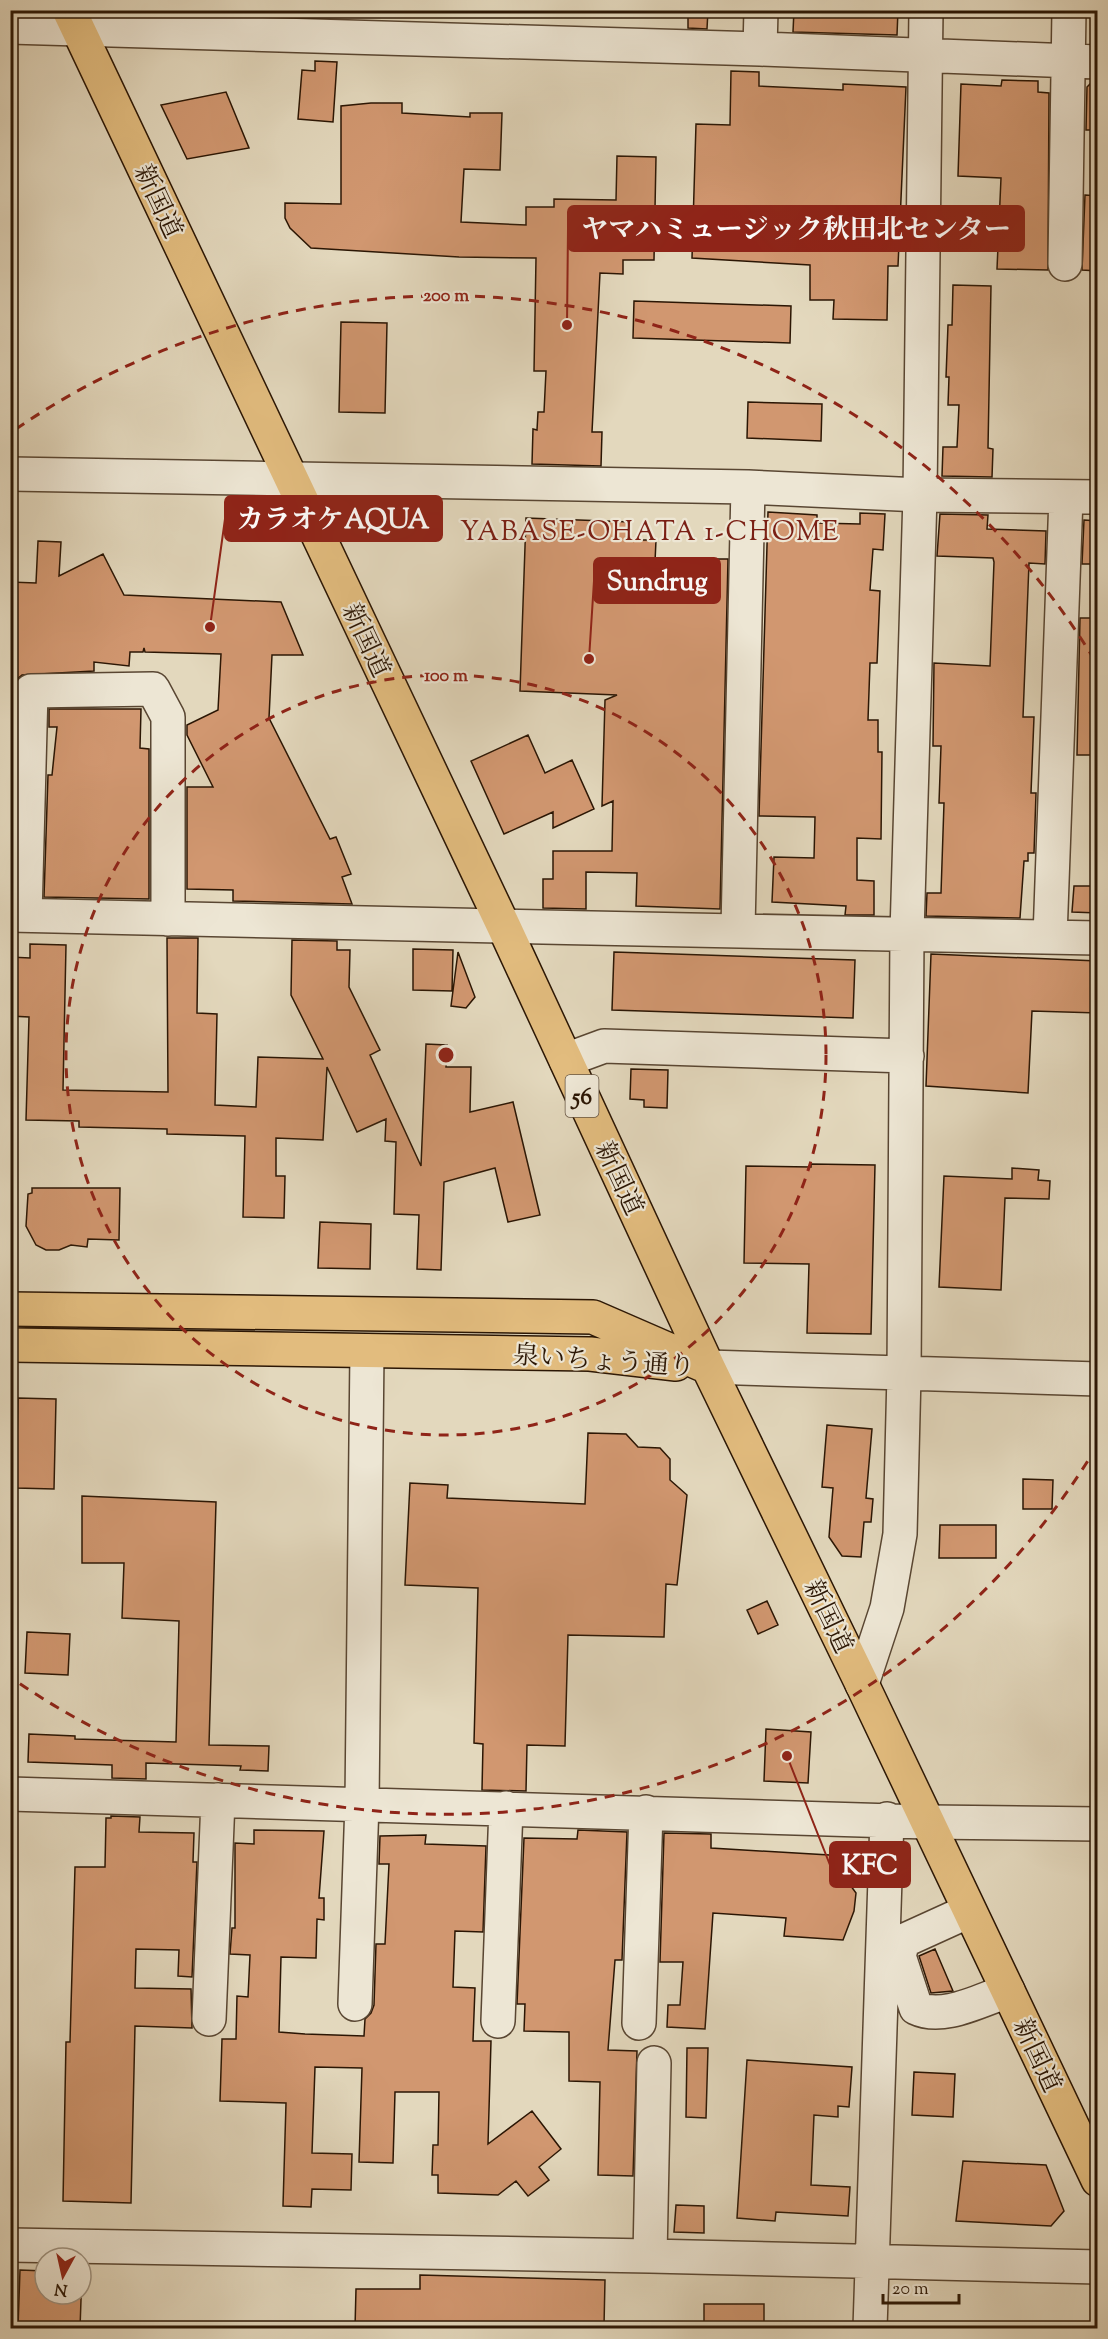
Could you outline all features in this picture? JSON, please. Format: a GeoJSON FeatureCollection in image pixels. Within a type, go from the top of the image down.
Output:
{"type":"FeatureCollection","features":[{"type":"Feature","properties":{"kind":"main road","name":"新国道"},"geometry":{"type":"LineString","coordinates":[[73,19],[504,927],[708,1367],[1098,2180]]}},
{"type":"Feature","properties":{"kind":"main road","name":"泉いちょう通り"},"geometry":{"type":"LineString","coordinates":[[10,1309],[593,1317],[708,1367]]}},
{"type":"Feature","properties":{"kind":"main road","name":"泉いちょう通り"},"geometry":{"type":"LineString","coordinates":[[10,1345],[590,1354],[708,1367]]}},
{"type":"Feature","properties":{"kind":"street"},"geometry":{"type":"LineString","coordinates":[[760,49],[761,10]]}},
{"type":"Feature","properties":{"kind":"street"},"geometry":{"type":"LineString","coordinates":[[862,1684],[887,1608],[900,1534],[904,1374],[908,933],[920,495],[926,10]]}},
{"type":"Feature","properties":{"kind":"street"},"geometry":{"type":"LineString","coordinates":[[1065,264],[1083,62],[1069,10]]}},
{"type":"Feature","properties":{"kind":"street"},"geometry":{"type":"LineString","coordinates":[[10,27],[73,19],[158,20],[1083,62]]}},
{"type":"Feature","properties":{"kind":"street"},"geometry":{"type":"LineString","coordinates":[[10,474],[748,487],[920,495],[1082,497],[1050,937]]}},
{"type":"Feature","properties":{"kind":"street"},"geometry":{"type":"LineString","coordinates":[[738,929],[748,487]]}},
{"type":"Feature","properties":{"kind":"street"},"geometry":{"type":"LineString","coordinates":[[168,919],[168,717],[153,689],[31,691],[18,915],[168,919],[504,927],[738,929],[1098,938]]}},
{"type":"Feature","properties":{"kind":"street"},"geometry":{"type":"LineString","coordinates":[[566,1060],[604,1046],[907,1056]]}},
{"type":"Feature","properties":{"kind":"street"},"geometry":{"type":"LineString","coordinates":[[355,2004],[362,1803],[367,1351]]}},
{"type":"Feature","properties":{"kind":"street"},"geometry":{"type":"LineString","coordinates":[[708,1367],[1098,1379]]}},
{"type":"Feature","properties":{"kind":"street"},"geometry":{"type":"LineString","coordinates":[[10,1794],[927,1822],[1098,1824]]}},
{"type":"Feature","properties":{"kind":"street"},"geometry":{"type":"LineString","coordinates":[[209,2019],[218,1800]]}},
{"type":"Feature","properties":{"kind":"street"},"geometry":{"type":"LineString","coordinates":[[498,2021],[506,1808]]}},
{"type":"Feature","properties":{"kind":"street"},"geometry":{"type":"LineString","coordinates":[[639,2023],[646,1812]]}},
{"type":"Feature","properties":{"kind":"street"},"geometry":{"type":"LineString","coordinates":[[870,2328],[887,1819]]}},
{"type":"Feature","properties":{"kind":"street"},"geometry":{"type":"LineString","coordinates":[[969,1911],[903,1941],[899,1956],[916,2008],[927,2013],[941,2013],[1008,1991]]}},
{"type":"Feature","properties":{"kind":"street"},"geometry":{"type":"LineString","coordinates":[[650,2256],[654,2062]]}},
{"type":"Feature","properties":{"kind":"street"},"geometry":{"type":"LineString","coordinates":[[10,2246],[650,2256],[1098,2267]]}},
{"type":"Feature","properties":{"kind":"building"},"geometry":{"type":"Polygon","coordinates":[[[688,10],[708,10],[707,29],[688,28],[688,10]]]}},
{"type":"Feature","properties":{"kind":"building"},"geometry":{"type":"Polygon","coordinates":[[[794,10],[898,10],[897,35],[793,32],[794,10]]]}},
{"type":"Feature","properties":{"kind":"building"},"geometry":{"type":"Polygon","coordinates":[[[315,61],[337,62],[333,122],[298,119],[302,70],[315,71],[315,61]]]}},
{"type":"Feature","properties":{"kind":"building"},"geometry":{"type":"Polygon","coordinates":[[[731,71],[759,72],[759,86],[843,90],[843,84],[906,87],[898,266],[888,266],[887,320],[833,319],[834,300],[810,300],[810,265],[692,258],[696,124],[730,125],[731,71]]]}},
{"type":"Feature","properties":{"kind":"building"},"geometry":{"type":"Polygon","coordinates":[[[1002,80],[1038,81],[1038,92],[1049,93],[1048,270],[997,269],[1001,178],[958,176],[961,84],[1001,86],[1002,80]]]}},
{"type":"Feature","properties":{"kind":"building"},"geometry":{"type":"Polygon","coordinates":[[[1093,81],[1098,81],[1098,130],[1086,130],[1087,87],[1093,81]]]}},
{"type":"Feature","properties":{"kind":"building"},"geometry":{"type":"Polygon","coordinates":[[[226,92],[249,148],[187,159],[161,105],[226,92]]]}},
{"type":"Feature","properties":{"kind":"building"},"geometry":{"type":"Polygon","coordinates":[[[402,103],[402,113],[470,117],[470,113],[502,113],[500,170],[464,169],[461,222],[526,225],[526,207],[554,207],[554,199],[616,200],[617,156],[656,157],[654,260],[623,260],[623,274],[600,273],[592,432],[602,432],[601,466],[532,464],[533,429],[537,430],[538,412],[544,412],[546,371],[534,371],[536,258],[459,257],[311,248],[290,228],[285,218],[285,203],[341,204],[341,106],[402,103]]]}},
{"type":"Feature","properties":{"kind":"building"},"geometry":{"type":"Polygon","coordinates":[[[1085,195],[1098,196],[1098,271],[1082,270],[1085,195]]]}},
{"type":"Feature","properties":{"kind":"building"},"geometry":{"type":"Polygon","coordinates":[[[953,285],[991,286],[988,448],[993,449],[992,477],[942,476],[943,447],[957,447],[959,405],[948,405],[949,377],[946,377],[948,325],[952,325],[953,285]]]}},
{"type":"Feature","properties":{"kind":"building"},"geometry":{"type":"Polygon","coordinates":[[[634,301],[791,306],[790,343],[633,338],[634,301]]]}},
{"type":"Feature","properties":{"kind":"building"},"geometry":{"type":"Polygon","coordinates":[[[341,322],[387,323],[385,413],[339,412],[341,322]]]}},
{"type":"Feature","properties":{"kind":"building"},"geometry":{"type":"Polygon","coordinates":[[[748,402],[822,404],[821,441],[747,438],[748,402]]]}},
{"type":"Feature","properties":{"kind":"building"},"geometry":{"type":"Polygon","coordinates":[[[768,512],[817,515],[817,523],[860,524],[860,513],[885,514],[883,550],[873,549],[870,590],[880,591],[877,663],[870,663],[868,720],[878,720],[878,752],[882,752],[881,839],[857,838],[857,880],[874,881],[874,915],[845,915],[846,906],[772,902],[774,857],[814,858],[815,817],[759,816],[768,512]]]}},
{"type":"Feature","properties":{"kind":"building"},"geometry":{"type":"Polygon","coordinates":[[[940,514],[988,515],[987,529],[1046,531],[1045,564],[1029,563],[1023,717],[1034,717],[1031,793],[1036,793],[1034,853],[1028,853],[1028,861],[1024,861],[1020,918],[926,916],[927,893],[941,893],[944,803],[939,803],[941,746],[933,746],[934,663],[990,666],[994,562],[993,558],[937,556],[940,514]]]}},
{"type":"Feature","properties":{"kind":"building"},"geometry":{"type":"Polygon","coordinates":[[[526,518],[631,522],[630,540],[656,540],[654,584],[708,586],[709,559],[728,559],[720,909],[636,906],[637,873],[586,872],[586,909],[543,908],[543,879],[553,879],[553,851],[612,851],[613,801],[602,806],[605,700],[617,695],[520,691],[526,518]]]}},
{"type":"Feature","properties":{"kind":"building"},"geometry":{"type":"Polygon","coordinates":[[[1084,520],[1098,521],[1098,564],[1082,564],[1084,520]]]}},
{"type":"Feature","properties":{"kind":"building"},"geometry":{"type":"Polygon","coordinates":[[[38,541],[61,542],[59,576],[103,554],[124,595],[281,602],[303,655],[272,655],[269,718],[330,839],[336,837],[351,874],[342,877],[352,904],[233,901],[233,890],[187,889],[187,787],[213,787],[187,735],[187,725],[218,710],[221,654],[145,652],[144,648],[143,652],[130,652],[129,666],[94,662],[94,671],[22,675],[15,681],[12,690],[10,725],[10,582],[36,583],[38,541]]]}},
{"type":"Feature","properties":{"kind":"building"},"geometry":{"type":"Polygon","coordinates":[[[1080,618],[1098,618],[1098,755],[1077,755],[1080,618]]]}},
{"type":"Feature","properties":{"kind":"building"},"geometry":{"type":"Polygon","coordinates":[[[49,709],[141,709],[140,748],[149,749],[149,899],[44,897],[48,775],[52,775],[57,727],[49,727],[49,709]]]}},
{"type":"Feature","properties":{"kind":"building"},"geometry":{"type":"Polygon","coordinates":[[[528,735],[545,773],[572,760],[594,809],[553,828],[553,812],[504,834],[471,761],[528,735]]]}},
{"type":"Feature","properties":{"kind":"building"},"geometry":{"type":"Polygon","coordinates":[[[1074,886],[1098,886],[1098,913],[1072,912],[1074,886]]]}},
{"type":"Feature","properties":{"kind":"building"},"geometry":{"type":"Polygon","coordinates":[[[167,938],[198,938],[197,1013],[217,1014],[215,1105],[256,1107],[258,1057],[323,1059],[291,995],[292,940],[337,941],[337,950],[350,950],[349,987],[380,1050],[370,1055],[421,1166],[426,1044],[447,1045],[446,1067],[471,1067],[470,1112],[513,1102],[540,1215],[508,1222],[495,1168],[444,1182],[441,1270],[417,1269],[419,1215],[394,1214],[396,1142],[385,1141],[386,1119],[357,1132],[327,1067],[323,1140],[276,1138],[276,1176],[285,1176],[284,1218],[243,1217],[245,1136],[167,1134],[167,1129],[79,1127],[79,1121],[26,1120],[29,1017],[10,1016],[10,957],[30,958],[30,944],[66,945],[63,1090],[168,1092],[167,938]]]}},
{"type":"Feature","properties":{"kind":"building"},"geometry":{"type":"Polygon","coordinates":[[[413,949],[453,950],[452,991],[413,990],[413,949]]]}},
{"type":"Feature","properties":{"kind":"building"},"geometry":{"type":"Polygon","coordinates":[[[458,952],[475,997],[466,1008],[451,1006],[458,952]]]}},
{"type":"Feature","properties":{"kind":"building"},"geometry":{"type":"Polygon","coordinates":[[[614,952],[855,960],[853,1018],[612,1010],[614,952]]]}},
{"type":"Feature","properties":{"kind":"building"},"geometry":{"type":"Polygon","coordinates":[[[931,954],[1098,961],[1098,1013],[1032,1011],[1028,1093],[926,1086],[931,954]]]}},
{"type":"Feature","properties":{"kind":"building"},"geometry":{"type":"Polygon","coordinates":[[[631,1069],[668,1070],[667,1108],[644,1107],[644,1100],[630,1099],[631,1069]]]}},
{"type":"Feature","properties":{"kind":"building"},"geometry":{"type":"Polygon","coordinates":[[[811,1164],[875,1165],[871,1334],[807,1333],[809,1264],[744,1263],[746,1166],[811,1167],[811,1164]]]}},
{"type":"Feature","properties":{"kind":"building"},"geometry":{"type":"Polygon","coordinates":[[[1012,1168],[1039,1170],[1038,1180],[1050,1181],[1049,1199],[1005,1198],[1001,1290],[939,1287],[944,1176],[1012,1179],[1012,1168]]]}},
{"type":"Feature","properties":{"kind":"building"},"geometry":{"type":"Polygon","coordinates":[[[32,1188],[120,1188],[119,1240],[88,1239],[87,1247],[71,1245],[59,1250],[46,1250],[36,1245],[26,1226],[28,1194],[32,1193],[32,1188]]]}},
{"type":"Feature","properties":{"kind":"building"},"geometry":{"type":"Polygon","coordinates":[[[320,1222],[371,1224],[370,1269],[318,1268],[320,1222]]]}},
{"type":"Feature","properties":{"kind":"building"},"geometry":{"type":"Polygon","coordinates":[[[18,1398],[56,1399],[54,1489],[16,1488],[18,1398]]]}},
{"type":"Feature","properties":{"kind":"building"},"geometry":{"type":"Polygon","coordinates":[[[827,1425],[872,1429],[866,1498],[873,1499],[871,1522],[864,1522],[861,1557],[842,1556],[829,1537],[833,1488],[822,1487],[827,1425]]]}},
{"type":"Feature","properties":{"kind":"building"},"geometry":{"type":"Polygon","coordinates":[[[588,1433],[626,1434],[638,1447],[660,1448],[670,1459],[670,1480],[687,1495],[677,1585],[666,1584],[664,1637],[568,1635],[565,1746],[527,1745],[526,1791],[482,1790],[483,1744],[474,1743],[478,1588],[405,1585],[410,1483],[448,1485],[447,1498],[585,1504],[588,1433]]]}},
{"type":"Feature","properties":{"kind":"building"},"geometry":{"type":"Polygon","coordinates":[[[1023,1479],[1053,1480],[1052,1509],[1023,1509],[1023,1479]]]}},
{"type":"Feature","properties":{"kind":"building"},"geometry":{"type":"Polygon","coordinates":[[[82,1496],[216,1502],[209,1745],[269,1746],[268,1771],[240,1770],[241,1766],[146,1763],[146,1779],[112,1778],[112,1765],[28,1762],[29,1734],[75,1736],[75,1739],[176,1742],[179,1621],[122,1618],[124,1563],[82,1563],[82,1496]]]}},
{"type":"Feature","properties":{"kind":"building"},"geometry":{"type":"Polygon","coordinates":[[[940,1525],[996,1525],[996,1558],[939,1558],[940,1525]]]}},
{"type":"Feature","properties":{"kind":"building"},"geometry":{"type":"Polygon","coordinates":[[[767,1601],[778,1625],[758,1634],[747,1610],[767,1601]]]}},
{"type":"Feature","properties":{"kind":"building"},"geometry":{"type":"Polygon","coordinates":[[[27,1632],[70,1634],[68,1675],[25,1673],[27,1632]]]}},
{"type":"Feature","properties":{"kind":"building"},"geometry":{"type":"Polygon","coordinates":[[[766,1729],[811,1732],[808,1783],[764,1781],[766,1729]]]}},
{"type":"Feature","properties":{"kind":"building"},"geometry":{"type":"Polygon","coordinates":[[[111,1816],[140,1817],[139,1832],[194,1833],[193,1862],[197,1862],[192,1977],[178,1976],[179,1950],[136,1949],[135,1988],[191,1989],[192,2028],[135,2026],[131,2203],[63,2201],[66,2042],[70,2042],[75,1867],[105,1867],[106,1818],[111,1818],[111,1816]]]}},
{"type":"Feature","properties":{"kind":"building"},"geometry":{"type":"Polygon","coordinates":[[[254,1830],[324,1831],[319,1898],[324,1898],[324,1920],[317,1919],[316,1958],[281,1957],[279,2032],[305,2034],[364,2036],[365,2019],[371,2013],[374,2005],[376,1944],[385,1944],[389,1864],[379,1864],[380,1836],[426,1835],[425,1844],[486,1846],[483,1932],[455,1931],[453,1987],[475,1988],[473,2041],[491,2041],[488,2144],[532,2111],[561,2149],[539,2167],[549,2180],[528,2196],[516,2181],[498,2195],[438,2193],[438,2175],[432,2175],[433,2145],[438,2145],[439,2092],[395,2092],[393,2163],[359,2162],[362,2068],[315,2067],[312,2153],[352,2154],[351,2190],[312,2189],[311,2207],[283,2206],[286,2103],[220,2101],[222,2039],[236,2039],[237,1996],[248,1997],[250,1955],[230,1954],[232,1928],[235,1928],[235,1843],[254,1844],[254,1830]]]}},
{"type":"Feature","properties":{"kind":"building"},"geometry":{"type":"Polygon","coordinates":[[[578,1830],[627,1832],[622,1960],[615,1960],[608,2050],[637,2051],[633,2176],[598,2175],[600,2082],[569,2081],[569,2032],[524,2031],[525,2004],[517,2004],[524,1838],[577,1839],[578,1830]]]}},
{"type":"Feature","properties":{"kind":"building"},"geometry":{"type":"Polygon","coordinates":[[[664,1833],[711,1834],[711,1848],[846,1856],[845,1878],[856,1893],[854,1911],[843,1940],[784,1936],[786,1918],[713,1913],[705,2029],[667,2027],[668,2005],[680,2005],[683,1962],[660,1962],[664,1833]]]}},
{"type":"Feature","properties":{"kind":"building"},"geometry":{"type":"Polygon","coordinates":[[[935,1949],[953,1991],[931,1993],[919,1956],[935,1949]]]}},
{"type":"Feature","properties":{"kind":"building"},"geometry":{"type":"Polygon","coordinates":[[[687,2048],[708,2048],[706,2118],[686,2117],[687,2048]]]}},
{"type":"Feature","properties":{"kind":"building"},"geometry":{"type":"Polygon","coordinates":[[[747,2060],[852,2067],[849,2107],[838,2106],[838,2117],[814,2115],[811,2185],[850,2187],[848,2216],[776,2212],[775,2221],[737,2218],[747,2060]]]}},
{"type":"Feature","properties":{"kind":"building"},"geometry":{"type":"Polygon","coordinates":[[[914,2072],[955,2074],[953,2117],[912,2115],[914,2072]]]}},
{"type":"Feature","properties":{"kind":"building"},"geometry":{"type":"Polygon","coordinates":[[[963,2161],[1046,2165],[1064,2211],[1051,2226],[956,2221],[963,2161]]]}},
{"type":"Feature","properties":{"kind":"building"},"geometry":{"type":"Polygon","coordinates":[[[676,2205],[704,2206],[704,2233],[674,2232],[676,2205]]]}},
{"type":"Feature","properties":{"kind":"building"},"geometry":{"type":"Polygon","coordinates":[[[20,2270],[33,2271],[33,2306],[81,2306],[80,2328],[18,2328],[20,2270]]]}},
{"type":"Feature","properties":{"kind":"building"},"geometry":{"type":"Polygon","coordinates":[[[420,2275],[605,2280],[604,2326],[597,2326],[597,2328],[355,2328],[356,2289],[420,2289],[420,2275]]]}},
{"type":"Feature","properties":{"kind":"building"},"geometry":{"type":"Polygon","coordinates":[[[704,2304],[764,2304],[764,2328],[704,2328],[704,2304]]]}},
{"type":"Feature","properties":{"kind":"place","name":"ヤマハミュージック秋田北センター"},"geometry":{"type":"Point","coordinates":[567,325]}},
{"type":"Feature","properties":{"kind":"place","name":"カラオケAQUA"},"geometry":{"type":"Point","coordinates":[210,627]}},
{"type":"Feature","properties":{"kind":"place","name":"Sundrug"},"geometry":{"type":"Point","coordinates":[589,659]}},
{"type":"Feature","properties":{"kind":"place","name":"KFC"},"geometry":{"type":"Point","coordinates":[787,1756]}},
{"type":"Feature","properties":{"kind":"district","name":"YABASE-OHATA 1-CHOME"},"geometry":{"type":"Point","coordinates":[650,531]}}]}
